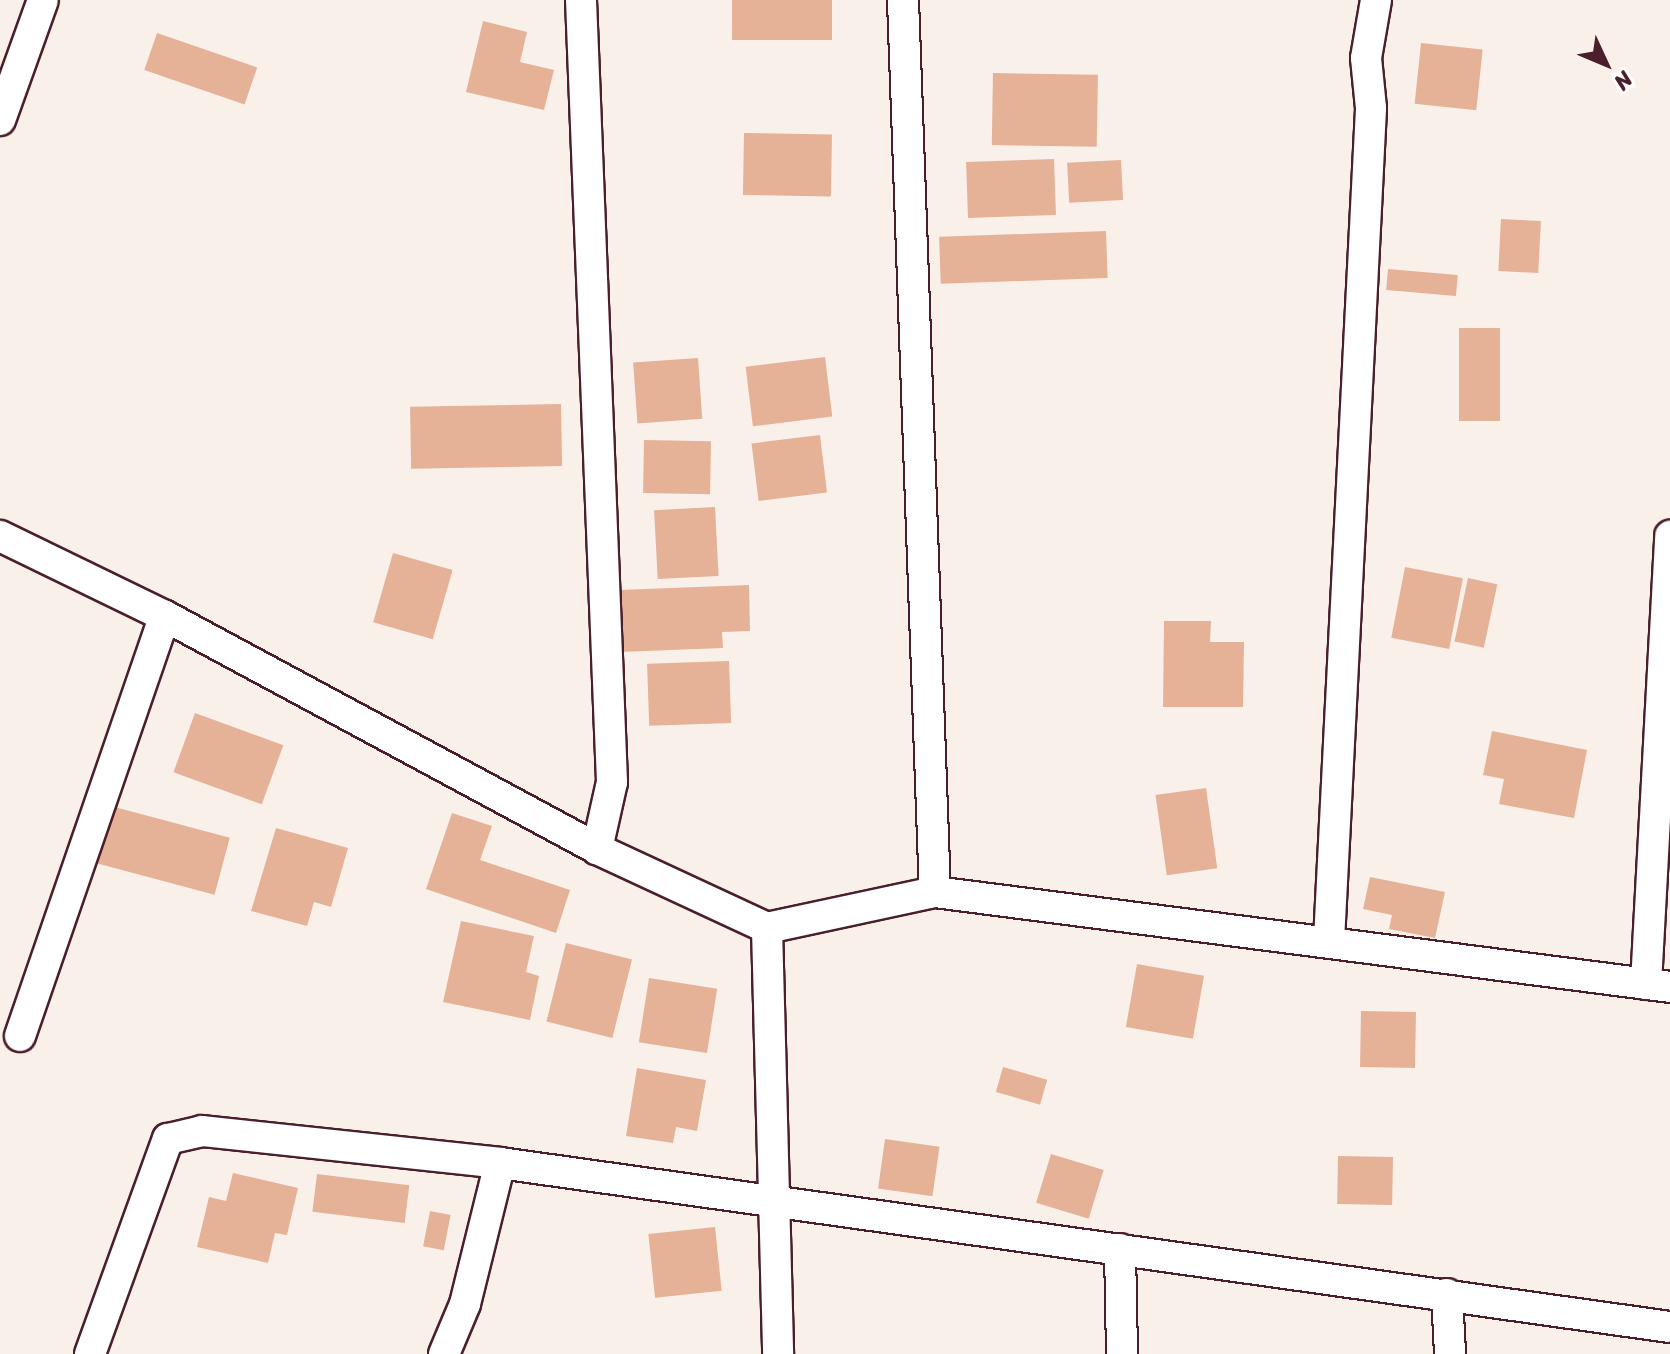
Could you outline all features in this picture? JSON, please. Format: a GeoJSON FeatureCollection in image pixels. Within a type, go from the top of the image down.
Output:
{"type":"FeatureCollection","features":[{"type":"Feature","properties":{"kind":"street"},"geometry":{"type":"LineString","coordinates":[[0,120],[43,0]]}},
{"type":"Feature","properties":{"kind":"street"},"geometry":{"type":"LineString","coordinates":[[581,0],[612,782],[597,849]]}},
{"type":"Feature","properties":{"kind":"street"},"geometry":{"type":"LineString","coordinates":[[903,0],[935,892]]}},
{"type":"Feature","properties":{"kind":"street"},"geometry":{"type":"LineString","coordinates":[[1329,941],[1371,108],[1366,58],[1376,0]]}},
{"type":"Feature","properties":{"kind":"street"},"geometry":{"type":"LineString","coordinates":[[0,536],[165,616],[597,849],[767,928],[935,892],[1658,986],[1670,536]]}},
{"type":"Feature","properties":{"kind":"street"},"geometry":{"type":"LineString","coordinates":[[20,1036],[165,616]]}},
{"type":"Feature","properties":{"kind":"street"},"geometry":{"type":"LineString","coordinates":[[767,928],[778,1354]]}},
{"type":"Feature","properties":{"kind":"street"},"geometry":{"type":"LineString","coordinates":[[90,1354],[168,1139],[202,1131],[500,1163],[1670,1327]]}},
{"type":"Feature","properties":{"kind":"street"},"geometry":{"type":"LineString","coordinates":[[444,1354],[465,1304],[500,1163]]}},
{"type":"Feature","properties":{"kind":"street"},"geometry":{"type":"LineString","coordinates":[[1120,1249],[1122,1354]]}},
{"type":"Feature","properties":{"kind":"street"},"geometry":{"type":"LineString","coordinates":[[1447,1294],[1450,1354]]}},
{"type":"Feature","properties":{"kind":"building"},"geometry":{"type":"Polygon","coordinates":[[[732,0],[832,0],[832,40],[732,40],[732,0]]]}},
{"type":"Feature","properties":{"kind":"building"},"geometry":{"type":"Polygon","coordinates":[[[483,21],[527,32],[520,62],[554,70],[544,110],[466,92],[483,21]]]}},
{"type":"Feature","properties":{"kind":"building"},"geometry":{"type":"Polygon","coordinates":[[[157,33],[257,68],[245,104],[144,70],[157,33]]]}},
{"type":"Feature","properties":{"kind":"building"},"geometry":{"type":"Polygon","coordinates":[[[1421,43],[1483,49],[1476,110],[1415,104],[1421,43]]]}},
{"type":"Feature","properties":{"kind":"building"},"geometry":{"type":"Polygon","coordinates":[[[993,73],[1098,75],[1097,147],[992,145],[993,73]]]}},
{"type":"Feature","properties":{"kind":"building"},"geometry":{"type":"Polygon","coordinates":[[[744,133],[832,135],[831,197],[743,195],[744,133]]]}},
{"type":"Feature","properties":{"kind":"building"},"geometry":{"type":"Polygon","coordinates":[[[1054,159],[1056,215],[968,218],[966,162],[1054,159]]]}},
{"type":"Feature","properties":{"kind":"building"},"geometry":{"type":"Polygon","coordinates":[[[1121,160],[1123,200],[1069,203],[1067,163],[1121,160]]]}},
{"type":"Feature","properties":{"kind":"building"},"geometry":{"type":"Polygon","coordinates":[[[1501,219],[1541,221],[1538,273],[1498,271],[1501,219]]]}},
{"type":"Feature","properties":{"kind":"building"},"geometry":{"type":"Polygon","coordinates":[[[1106,231],[1108,278],[941,284],[939,237],[1106,231]]]}},
{"type":"Feature","properties":{"kind":"building"},"geometry":{"type":"Polygon","coordinates":[[[1388,269],[1458,275],[1456,296],[1386,290],[1388,269]]]}},
{"type":"Feature","properties":{"kind":"building"},"geometry":{"type":"Polygon","coordinates":[[[1459,328],[1500,328],[1500,421],[1459,421],[1459,328]]]}},
{"type":"Feature","properties":{"kind":"building"},"geometry":{"type":"Polygon","coordinates":[[[825,357],[832,417],[753,426],[746,367],[825,357]]]}},
{"type":"Feature","properties":{"kind":"building"},"geometry":{"type":"Polygon","coordinates":[[[698,358],[702,419],[637,423],[633,363],[698,358]]]}},
{"type":"Feature","properties":{"kind":"building"},"geometry":{"type":"Polygon","coordinates":[[[561,404],[562,466],[411,469],[410,407],[561,404]]]}},
{"type":"Feature","properties":{"kind":"building"},"geometry":{"type":"Polygon","coordinates":[[[820,435],[827,493],[759,501],[752,443],[820,435]]]}},
{"type":"Feature","properties":{"kind":"building"},"geometry":{"type":"Polygon","coordinates":[[[644,440],[711,441],[710,494],[643,493],[644,440]]]}},
{"type":"Feature","properties":{"kind":"building"},"geometry":{"type":"Polygon","coordinates":[[[715,507],[719,576],[658,579],[654,510],[715,507]]]}},
{"type":"Feature","properties":{"kind":"building"},"geometry":{"type":"Polygon","coordinates":[[[393,553],[453,570],[433,639],[373,622],[393,553]]]}},
{"type":"Feature","properties":{"kind":"building"},"geometry":{"type":"Polygon","coordinates":[[[1405,567],[1463,578],[1449,649],[1391,638],[1405,567]]]}},
{"type":"Feature","properties":{"kind":"building"},"geometry":{"type":"Polygon","coordinates":[[[1468,578],[1497,584],[1484,648],[1454,642],[1468,578]]]}},
{"type":"Feature","properties":{"kind":"building"},"geometry":{"type":"Polygon","coordinates":[[[749,585],[750,631],[722,632],[723,648],[619,652],[618,590],[749,585]]]}},
{"type":"Feature","properties":{"kind":"building"},"geometry":{"type":"Polygon","coordinates":[[[1164,621],[1211,621],[1210,642],[1244,642],[1243,707],[1163,707],[1164,621]]]}},
{"type":"Feature","properties":{"kind":"building"},"geometry":{"type":"Polygon","coordinates":[[[729,661],[731,723],[649,726],[647,664],[729,661]]]}},
{"type":"Feature","properties":{"kind":"building"},"geometry":{"type":"Polygon","coordinates":[[[195,713],[283,745],[262,804],[173,772],[195,713]]]}},
{"type":"Feature","properties":{"kind":"building"},"geometry":{"type":"Polygon","coordinates":[[[1492,731],[1587,750],[1574,818],[1499,804],[1504,779],[1483,775],[1492,731]]]}},
{"type":"Feature","properties":{"kind":"building"},"geometry":{"type":"Polygon","coordinates":[[[1206,788],[1217,868],[1167,875],[1155,795],[1206,788]]]}},
{"type":"Feature","properties":{"kind":"building"},"geometry":{"type":"Polygon","coordinates":[[[111,806],[230,838],[215,895],[96,863],[111,806]]]}},
{"type":"Feature","properties":{"kind":"building"},"geometry":{"type":"Polygon","coordinates":[[[452,813],[492,826],[480,860],[570,890],[556,933],[426,889],[452,813]]]}},
{"type":"Feature","properties":{"kind":"building"},"geometry":{"type":"Polygon","coordinates":[[[276,828],[348,848],[331,907],[314,902],[307,926],[251,911],[276,828]]]}},
{"type":"Feature","properties":{"kind":"building"},"geometry":{"type":"Polygon","coordinates":[[[1370,877],[1445,892],[1435,938],[1389,929],[1392,915],[1363,909],[1370,877]]]}},
{"type":"Feature","properties":{"kind":"building"},"geometry":{"type":"Polygon","coordinates":[[[461,921],[534,936],[526,972],[539,976],[530,1020],[443,1002],[461,921]]]}},
{"type":"Feature","properties":{"kind":"building"},"geometry":{"type":"Polygon","coordinates":[[[566,943],[632,959],[612,1038],[546,1022],[566,943]]]}},
{"type":"Feature","properties":{"kind":"building"},"geometry":{"type":"Polygon","coordinates":[[[1137,964],[1204,976],[1193,1039],[1126,1027],[1137,964]]]}},
{"type":"Feature","properties":{"kind":"building"},"geometry":{"type":"Polygon","coordinates":[[[649,978],[717,989],[707,1053],[639,1042],[649,978]]]}},
{"type":"Feature","properties":{"kind":"building"},"geometry":{"type":"Polygon","coordinates":[[[1361,1011],[1416,1012],[1415,1068],[1360,1067],[1361,1011]]]}},
{"type":"Feature","properties":{"kind":"building"},"geometry":{"type":"Polygon","coordinates":[[[1003,1067],[1047,1080],[1040,1105],[996,1092],[1003,1067]]]}},
{"type":"Feature","properties":{"kind":"building"},"geometry":{"type":"Polygon","coordinates":[[[637,1068],[706,1080],[697,1131],[676,1127],[673,1143],[626,1136],[637,1068]]]}},
{"type":"Feature","properties":{"kind":"building"},"geometry":{"type":"Polygon","coordinates":[[[885,1139],[939,1147],[933,1196],[878,1189],[885,1139]]]}},
{"type":"Feature","properties":{"kind":"building"},"geometry":{"type":"Polygon","coordinates":[[[1051,1154],[1104,1170],[1089,1219],[1036,1203],[1051,1154]]]}},
{"type":"Feature","properties":{"kind":"building"},"geometry":{"type":"Polygon","coordinates":[[[1338,1156],[1393,1157],[1392,1205],[1337,1204],[1338,1156]]]}},
{"type":"Feature","properties":{"kind":"building"},"geometry":{"type":"Polygon","coordinates":[[[233,1173],[298,1188],[287,1235],[275,1233],[268,1263],[197,1247],[209,1197],[226,1201],[233,1173]]]}},
{"type":"Feature","properties":{"kind":"building"},"geometry":{"type":"Polygon","coordinates":[[[317,1174],[409,1185],[405,1223],[312,1212],[317,1174]]]}},
{"type":"Feature","properties":{"kind":"building"},"geometry":{"type":"Polygon","coordinates":[[[430,1211],[451,1215],[444,1250],[423,1246],[430,1211]]]}},
{"type":"Feature","properties":{"kind":"building"},"geometry":{"type":"Polygon","coordinates":[[[715,1227],[722,1291],[655,1298],[648,1234],[715,1227]]]}}]}
